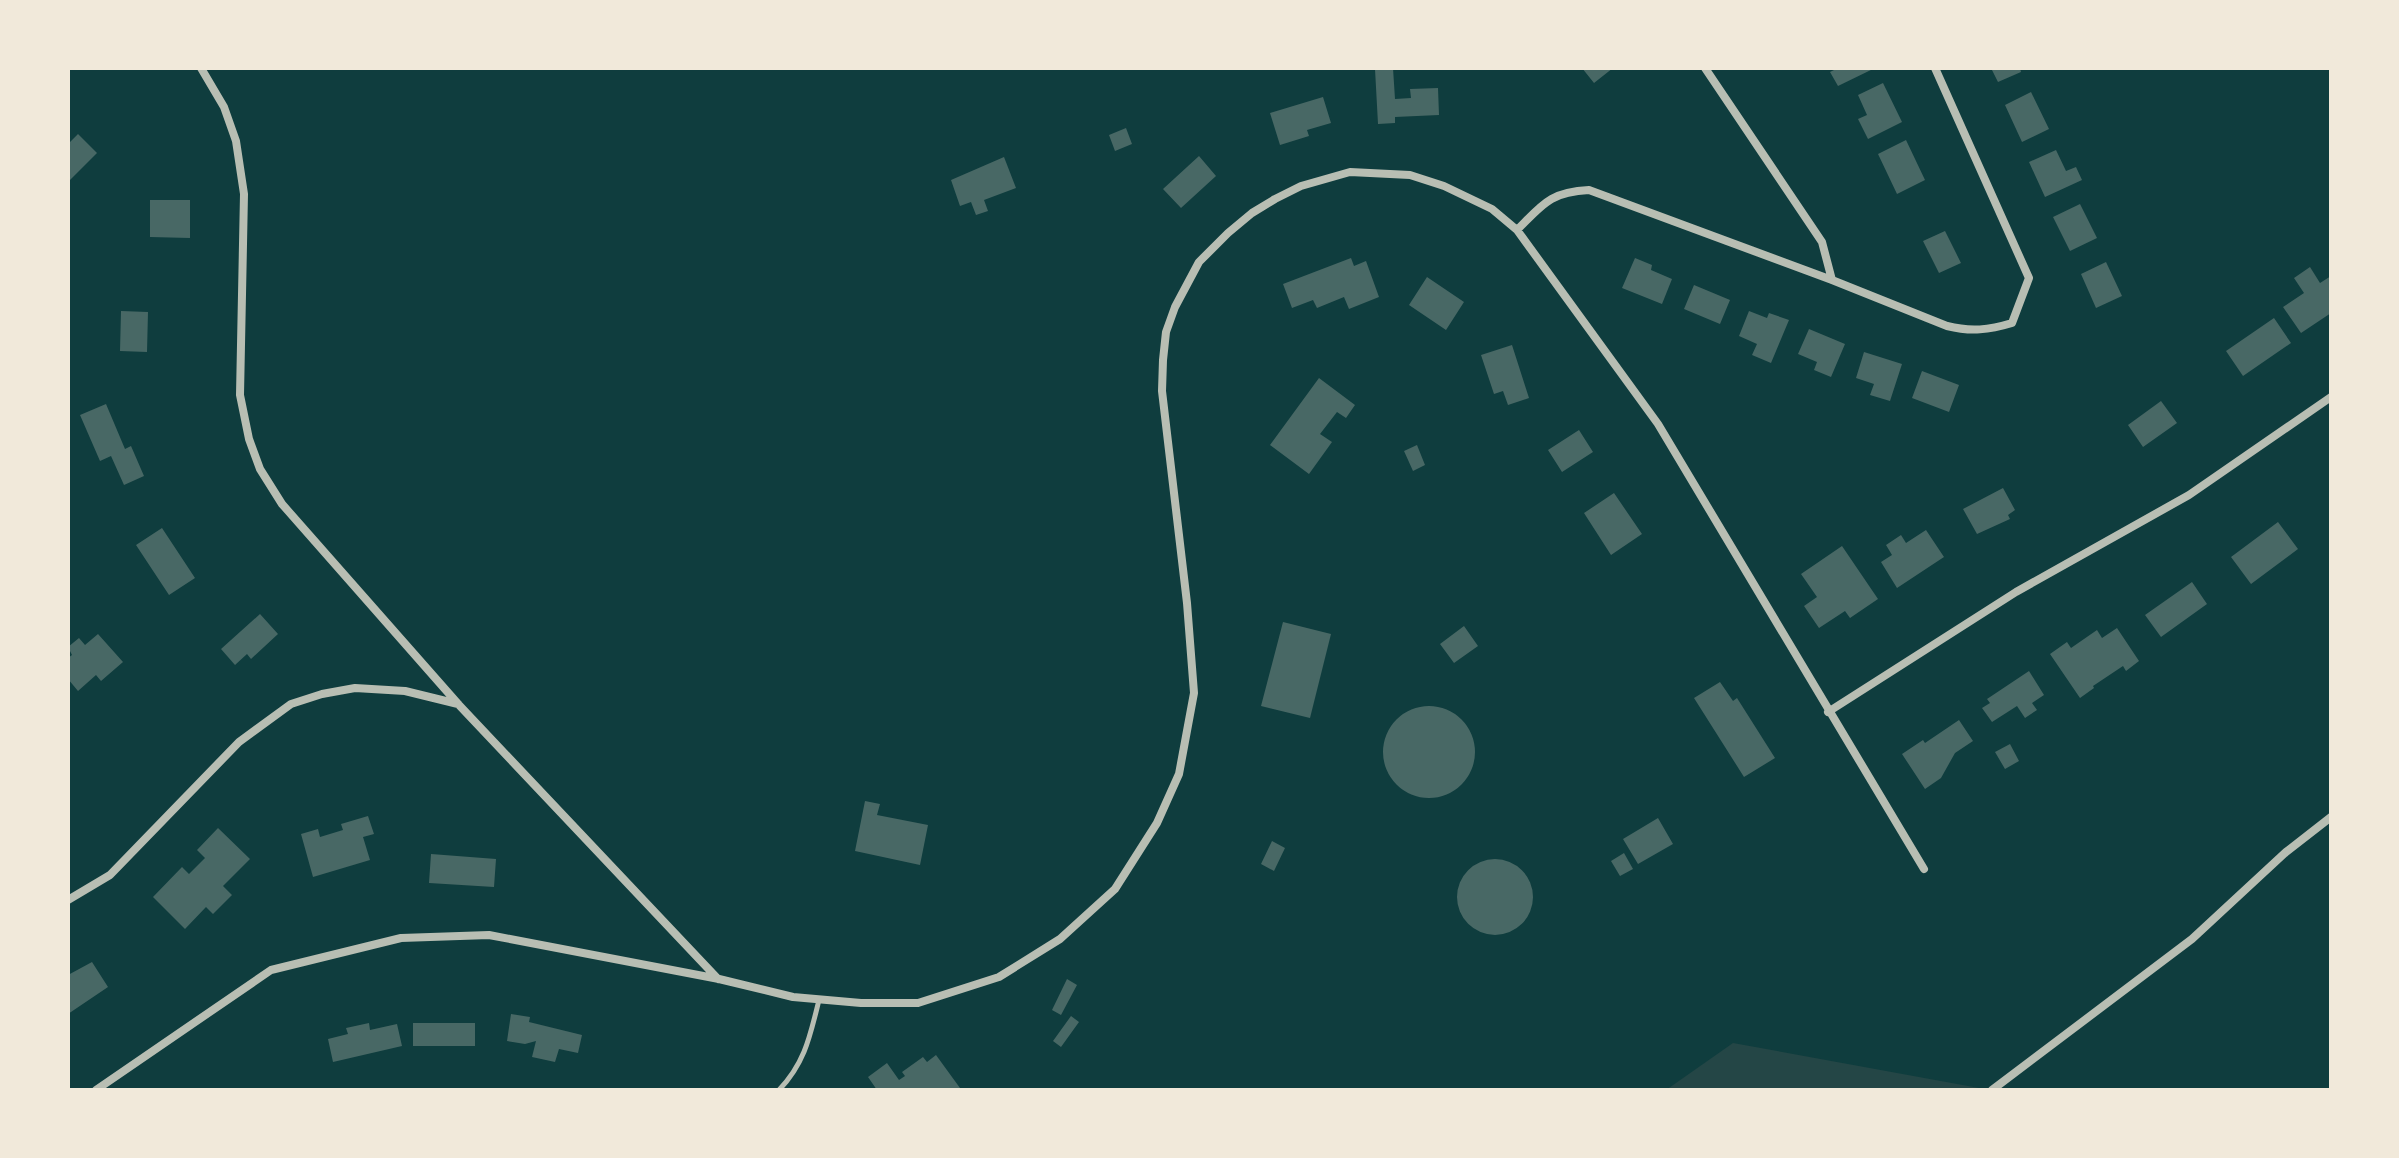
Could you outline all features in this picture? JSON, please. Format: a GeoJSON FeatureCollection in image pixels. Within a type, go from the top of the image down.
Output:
{"type":"FeatureCollection","features":[{"type":"Feature","properties":{"kind":"street"},"geometry":{"type":"LineString","coordinates":[[201,68],[224,107],[236,141],[244,194],[240,395],[249,439],[260,469],[282,504],[459,705],[719,979]]}},
{"type":"Feature","properties":{"kind":"street"},"geometry":{"type":"LineString","coordinates":[[1705,68],[1822,242],[1832,280]]}},
{"type":"Feature","properties":{"kind":"street"},"geometry":{"type":"LineString","coordinates":[[1517,230],[1547,200],[1568,191],[1589,190],[1947,326],[1966,331],[1991,330],[2012,323],[2029,278],[1935,68]]}},
{"type":"Feature","properties":{"kind":"street"},"geometry":{"type":"LineString","coordinates":[[96,1090],[271,970],[401,938],[489,935],[719,979],[793,997],[861,1003],[918,1003],[999,977],[1060,939],[1115,889],[1157,823],[1179,774],[1194,693],[1187,603],[1162,391],[1166,332],[1175,307],[1199,262],[1252,213],[1301,186],[1350,172],[1410,175],[1444,186],[1492,209],[1517,230],[1658,424],[1924,869]]}},
{"type":"Feature","properties":{"kind":"street"},"geometry":{"type":"LineString","coordinates":[[1828,712],[2016,592],[2189,495],[2331,397]]}},
{"type":"Feature","properties":{"kind":"street"},"geometry":{"type":"LineString","coordinates":[[68,900],[110,875],[239,742],[291,704],[355,688],[405,691],[459,705]]}},
{"type":"Feature","properties":{"kind":"street"},"geometry":{"type":"LineString","coordinates":[[1992,1090],[2192,939],[2286,852],[2331,817]]}},
{"type":"Feature","properties":{"kind":"lane"},"geometry":{"type":"LineString","coordinates":[[779,1090],[793,1075],[807,1048],[819,999]]}},
{"type":"Feature","properties":{"kind":"shaded area"},"geometry":{"type":"Polygon","coordinates":[[[1733,1043],[1990,1090],[1666,1090],[1733,1043]]]}},
{"type":"Feature","properties":{"kind":"building"},"geometry":{"type":"Polygon","coordinates":[[[1393,68],[1395,99],[1411,98],[1410,89],[1438,88],[1439,115],[1395,117],[1395,123],[1378,124],[1375,69],[1393,68]]]}},
{"type":"Feature","properties":{"kind":"building"},"geometry":{"type":"Polygon","coordinates":[[[1582,68],[1613,68],[1594,83],[1582,68]]]}},
{"type":"Feature","properties":{"kind":"building"},"geometry":{"type":"Polygon","coordinates":[[[1838,68],[1875,68],[1838,86],[1830,72],[1838,68]]]}},
{"type":"Feature","properties":{"kind":"building"},"geometry":{"type":"Polygon","coordinates":[[[1991,68],[2020,68],[2021,72],[1998,82],[1991,68]]]}},
{"type":"Feature","properties":{"kind":"building"},"geometry":{"type":"Polygon","coordinates":[[[1883,83],[1902,122],[1868,139],[1858,119],[1867,115],[1858,95],[1883,83]]]}},
{"type":"Feature","properties":{"kind":"building"},"geometry":{"type":"Polygon","coordinates":[[[2031,92],[2049,129],[2022,142],[2005,105],[2031,92]]]}},
{"type":"Feature","properties":{"kind":"building"},"geometry":{"type":"Polygon","coordinates":[[[1323,97],[1331,123],[1307,130],[1309,136],[1280,145],[1270,113],[1323,97]]]}},
{"type":"Feature","properties":{"kind":"building"},"geometry":{"type":"Polygon","coordinates":[[[1126,128],[1132,144],[1115,151],[1109,135],[1126,128]]]}},
{"type":"Feature","properties":{"kind":"building"},"geometry":{"type":"Polygon","coordinates":[[[78,134],[97,153],[68,182],[68,144],[78,134]]]}},
{"type":"Feature","properties":{"kind":"building"},"geometry":{"type":"Polygon","coordinates":[[[1906,140],[1925,180],[1897,194],[1878,154],[1906,140]]]}},
{"type":"Feature","properties":{"kind":"building"},"geometry":{"type":"Polygon","coordinates":[[[2056,150],[2066,171],[2076,167],[2082,180],[2045,197],[2029,162],[2056,150]]]}},
{"type":"Feature","properties":{"kind":"building"},"geometry":{"type":"Polygon","coordinates":[[[1199,156],[1216,176],[1181,208],[1163,189],[1199,156]]]}},
{"type":"Feature","properties":{"kind":"building"},"geometry":{"type":"Polygon","coordinates":[[[1004,157],[1016,188],[984,200],[988,211],[976,215],[971,202],[960,206],[951,180],[1004,157]]]}},
{"type":"Feature","properties":{"kind":"building"},"geometry":{"type":"Polygon","coordinates":[[[150,200],[190,200],[190,238],[150,237],[150,200]]]}},
{"type":"Feature","properties":{"kind":"building"},"geometry":{"type":"Polygon","coordinates":[[[2080,204],[2097,238],[2070,251],[2053,217],[2080,204]]]}},
{"type":"Feature","properties":{"kind":"building"},"geometry":{"type":"Polygon","coordinates":[[[1945,231],[1961,263],[1939,273],[1923,241],[1945,231]]]}},
{"type":"Feature","properties":{"kind":"building"},"geometry":{"type":"Polygon","coordinates":[[[1351,258],[1354,266],[1366,261],[1379,297],[1349,309],[1344,297],[1317,308],[1313,300],[1292,308],[1283,284],[1351,258]]]}},
{"type":"Feature","properties":{"kind":"building"},"geometry":{"type":"Polygon","coordinates":[[[1635,258],[1652,265],[1651,270],[1672,279],[1662,304],[1622,288],[1635,258]]]}},
{"type":"Feature","properties":{"kind":"building"},"geometry":{"type":"Polygon","coordinates":[[[2106,262],[2122,296],[2096,308],[2081,274],[2106,262]]]}},
{"type":"Feature","properties":{"kind":"building"},"geometry":{"type":"Polygon","coordinates":[[[2310,267],[2320,283],[2331,276],[2331,313],[2301,333],[2283,307],[2304,293],[2294,278],[2310,267]]]}},
{"type":"Feature","properties":{"kind":"building"},"geometry":{"type":"Polygon","coordinates":[[[1427,277],[1464,302],[1446,330],[1409,305],[1427,277]]]}},
{"type":"Feature","properties":{"kind":"building"},"geometry":{"type":"Polygon","coordinates":[[[1694,285],[1730,300],[1720,324],[1684,309],[1694,285]]]}},
{"type":"Feature","properties":{"kind":"building"},"geometry":{"type":"Polygon","coordinates":[[[121,311],[148,312],[147,352],[120,351],[121,311]]]}},
{"type":"Feature","properties":{"kind":"building"},"geometry":{"type":"Polygon","coordinates":[[[1749,311],[1767,318],[1769,313],[1789,320],[1771,363],[1752,355],[1757,344],[1739,336],[1749,311]]]}},
{"type":"Feature","properties":{"kind":"building"},"geometry":{"type":"Polygon","coordinates":[[[2274,318],[2291,343],[2243,376],[2226,351],[2274,318]]]}},
{"type":"Feature","properties":{"kind":"building"},"geometry":{"type":"Polygon","coordinates":[[[1809,329],[1845,344],[1831,377],[1814,370],[1817,362],[1798,354],[1809,329]]]}},
{"type":"Feature","properties":{"kind":"building"},"geometry":{"type":"Polygon","coordinates":[[[1512,345],[1529,398],[1508,405],[1503,391],[1494,394],[1481,355],[1512,345]]]}},
{"type":"Feature","properties":{"kind":"building"},"geometry":{"type":"Polygon","coordinates":[[[1864,352],[1902,364],[1890,401],[1870,395],[1874,384],[1856,378],[1864,352]]]}},
{"type":"Feature","properties":{"kind":"building"},"geometry":{"type":"Polygon","coordinates":[[[1922,371],[1959,385],[1949,412],[1912,398],[1922,371]]]}},
{"type":"Feature","properties":{"kind":"building"},"geometry":{"type":"Polygon","coordinates":[[[1319,378],[1355,405],[1346,418],[1337,412],[1320,434],[1332,442],[1309,474],[1270,445],[1319,378]]]}},
{"type":"Feature","properties":{"kind":"building"},"geometry":{"type":"Polygon","coordinates":[[[2161,401],[2177,423],[2143,447],[2128,425],[2161,401]]]}},
{"type":"Feature","properties":{"kind":"building"},"geometry":{"type":"Polygon","coordinates":[[[106,404],[125,449],[131,446],[144,476],[124,485],[111,456],[100,461],[80,415],[106,404]]]}},
{"type":"Feature","properties":{"kind":"building"},"geometry":{"type":"Polygon","coordinates":[[[1579,430],[1593,452],[1562,472],[1548,450],[1579,430]]]}},
{"type":"Feature","properties":{"kind":"building"},"geometry":{"type":"Polygon","coordinates":[[[1417,445],[1425,465],[1413,471],[1404,451],[1417,445]]]}},
{"type":"Feature","properties":{"kind":"building"},"geometry":{"type":"Polygon","coordinates":[[[2003,488],[2015,510],[2008,515],[2010,519],[1977,534],[1963,509],[2003,488]]]}},
{"type":"Feature","properties":{"kind":"building"},"geometry":{"type":"Polygon","coordinates":[[[1614,493],[1642,534],[1611,555],[1584,513],[1614,493]]]}},
{"type":"Feature","properties":{"kind":"building"},"geometry":{"type":"Polygon","coordinates":[[[2278,522],[2298,549],[2251,584],[2231,557],[2278,522]]]}},
{"type":"Feature","properties":{"kind":"building"},"geometry":{"type":"Polygon","coordinates":[[[162,528],[195,578],[169,595],[136,545],[162,528]]]}},
{"type":"Feature","properties":{"kind":"building"},"geometry":{"type":"Polygon","coordinates":[[[1926,530],[1944,557],[1897,588],[1881,562],[1892,555],[1886,545],[1901,535],[1906,543],[1926,530]]]}},
{"type":"Feature","properties":{"kind":"building"},"geometry":{"type":"Polygon","coordinates":[[[1842,546],[1878,599],[1850,618],[1845,611],[1819,628],[1804,606],[1817,597],[1801,574],[1842,546]]]}},
{"type":"Feature","properties":{"kind":"building"},"geometry":{"type":"Polygon","coordinates":[[[2192,582],[2207,604],[2161,637],[2145,615],[2192,582]]]}},
{"type":"Feature","properties":{"kind":"building"},"geometry":{"type":"Polygon","coordinates":[[[260,614],[278,634],[251,659],[247,654],[235,665],[221,649],[260,614]]]}},
{"type":"Feature","properties":{"kind":"building"},"geometry":{"type":"Polygon","coordinates":[[[1283,622],[1331,634],[1310,718],[1261,706],[1283,622]]]}},
{"type":"Feature","properties":{"kind":"building"},"geometry":{"type":"Polygon","coordinates":[[[1464,626],[1478,646],[1454,663],[1440,644],[1464,626]]]}},
{"type":"Feature","properties":{"kind":"building"},"geometry":{"type":"Polygon","coordinates":[[[2117,628],[2139,661],[2126,671],[2123,666],[2080,698],[2050,654],[2067,642],[2071,648],[2097,630],[2102,638],[2117,628]]]}},
{"type":"Feature","properties":{"kind":"building"},"geometry":{"type":"Polygon","coordinates":[[[98,634],[123,662],[101,681],[96,675],[78,691],[68,679],[68,658],[72,655],[68,647],[79,638],[85,645],[98,634]]]}},
{"type":"Feature","properties":{"kind":"building"},"geometry":{"type":"Polygon","coordinates":[[[2029,671],[2044,695],[2032,703],[2037,710],[2025,718],[2017,706],[1992,722],[1982,708],[1990,703],[1987,699],[2029,671]]]}},
{"type":"Feature","properties":{"kind":"building"},"geometry":{"type":"Polygon","coordinates":[[[1720,682],[1733,701],[1737,698],[1775,758],[1744,777],[1694,698],[1720,682]]]}},
{"type":"Feature","properties":{"kind":"building"},"geometry":{"type":"Polygon","coordinates":[[[1429,706],[1446,710],[1461,720],[1471,735],[1475,752],[1471,769],[1461,784],[1446,794],[1429,798],[1412,794],[1397,784],[1387,769],[1383,752],[1387,735],[1397,720],[1412,710],[1429,706]]]}},
{"type":"Feature","properties":{"kind":"building"},"geometry":{"type":"Polygon","coordinates":[[[1959,720],[1973,741],[1955,753],[1941,778],[1925,789],[1902,754],[1959,720]]]}},
{"type":"Feature","properties":{"kind":"building"},"geometry":{"type":"Polygon","coordinates":[[[2010,744],[2019,761],[2005,769],[1995,752],[2010,744]]]}},
{"type":"Feature","properties":{"kind":"building"},"geometry":{"type":"Polygon","coordinates":[[[865,801],[880,804],[877,815],[928,825],[920,865],[855,851],[865,801]]]}},
{"type":"Feature","properties":{"kind":"building"},"geometry":{"type":"Polygon","coordinates":[[[368,816],[374,834],[363,837],[370,860],[313,877],[301,834],[318,829],[320,837],[343,830],[341,824],[368,816]]]}},
{"type":"Feature","properties":{"kind":"building"},"geometry":{"type":"Polygon","coordinates":[[[1658,818],[1673,844],[1638,864],[1623,839],[1658,818]]]}},
{"type":"Feature","properties":{"kind":"building"},"geometry":{"type":"Polygon","coordinates":[[[218,828],[250,859],[223,886],[232,895],[213,914],[206,907],[185,929],[153,897],[182,867],[189,874],[205,858],[197,850],[218,828]]]}},
{"type":"Feature","properties":{"kind":"building"},"geometry":{"type":"Polygon","coordinates":[[[1272,841],[1285,848],[1274,871],[1261,864],[1272,841]]]}},
{"type":"Feature","properties":{"kind":"building"},"geometry":{"type":"Polygon","coordinates":[[[1624,853],[1633,869],[1620,876],[1611,861],[1624,853]]]}},
{"type":"Feature","properties":{"kind":"building"},"geometry":{"type":"Polygon","coordinates":[[[431,854],[496,859],[494,887],[429,883],[431,854]]]}},
{"type":"Feature","properties":{"kind":"building"},"geometry":{"type":"Polygon","coordinates":[[[1495,859],[1510,862],[1522,870],[1530,882],[1533,897],[1530,912],[1522,924],[1510,932],[1495,935],[1480,932],[1468,924],[1460,912],[1457,897],[1460,882],[1468,870],[1480,862],[1495,859]]]}},
{"type":"Feature","properties":{"kind":"building"},"geometry":{"type":"Polygon","coordinates":[[[92,962],[108,987],[68,1014],[68,975],[92,962]]]}},
{"type":"Feature","properties":{"kind":"building"},"geometry":{"type":"Polygon","coordinates":[[[1067,979],[1077,985],[1061,1015],[1052,1010],[1067,979]]]}},
{"type":"Feature","properties":{"kind":"building"},"geometry":{"type":"Polygon","coordinates":[[[511,1014],[530,1017],[529,1022],[582,1035],[578,1053],[559,1049],[555,1062],[532,1057],[536,1041],[525,1044],[507,1041],[511,1014]]]}},
{"type":"Feature","properties":{"kind":"building"},"geometry":{"type":"Polygon","coordinates":[[[1071,1016],[1079,1022],[1061,1047],[1053,1041],[1071,1016]]]}},
{"type":"Feature","properties":{"kind":"building"},"geometry":{"type":"Polygon","coordinates":[[[369,1023],[370,1030],[397,1024],[402,1046],[333,1062],[328,1039],[348,1034],[346,1028],[369,1023]]]}},
{"type":"Feature","properties":{"kind":"building"},"geometry":{"type":"Polygon","coordinates":[[[413,1023],[475,1023],[475,1046],[413,1046],[413,1023]]]}},
{"type":"Feature","properties":{"kind":"building"},"geometry":{"type":"Polygon","coordinates":[[[936,1055],[960,1088],[957,1090],[877,1090],[868,1077],[887,1063],[899,1080],[905,1076],[902,1072],[923,1057],[927,1062],[936,1055]]]}}]}
